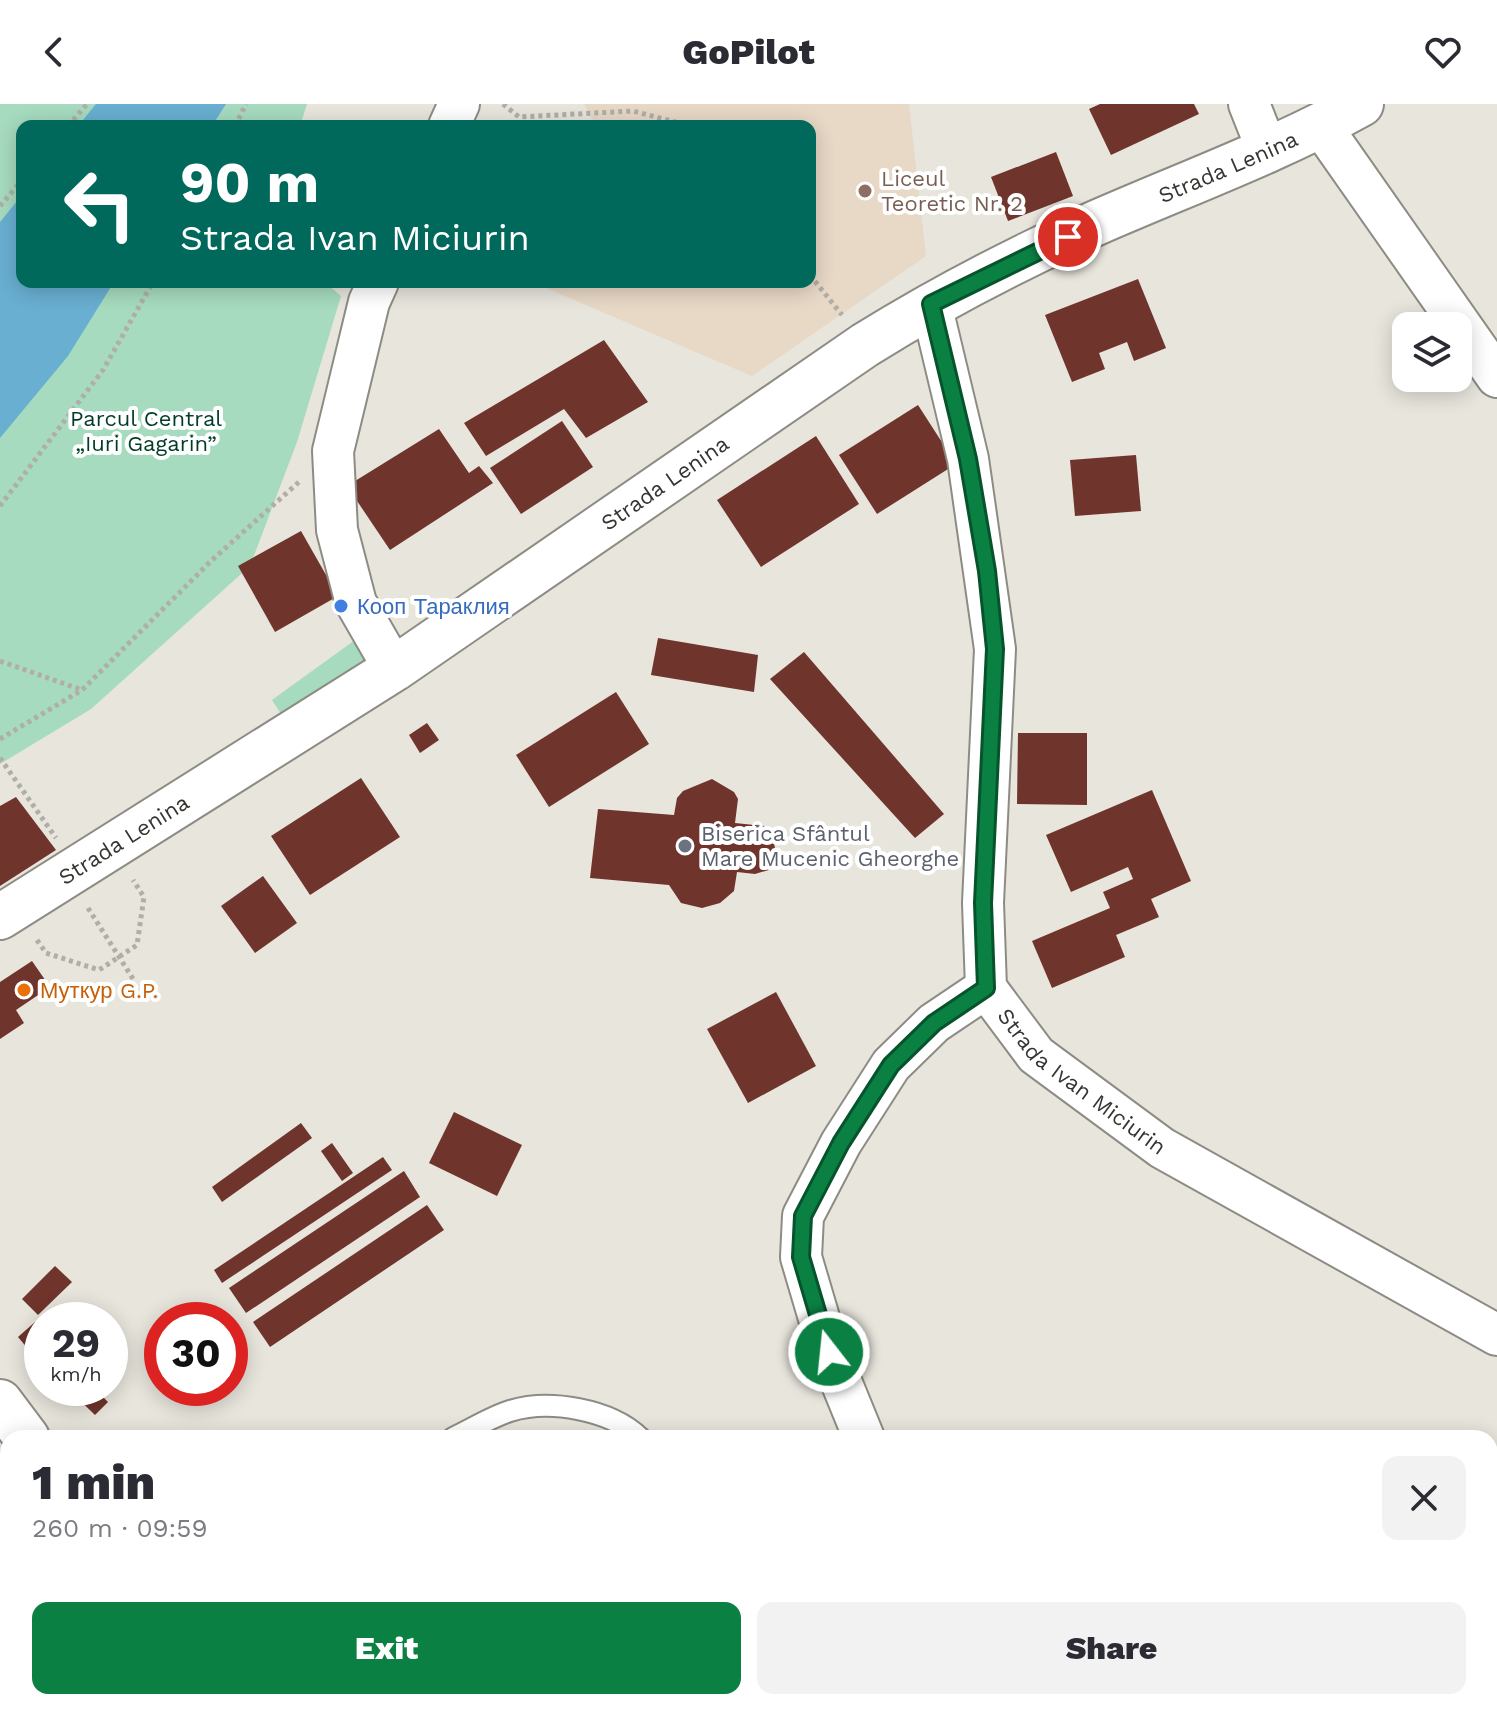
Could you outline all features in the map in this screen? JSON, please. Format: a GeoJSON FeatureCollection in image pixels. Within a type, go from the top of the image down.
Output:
{"type":"FeatureCollection","features":[{"type":"Feature","properties":{"kind":"street"},"geometry":{"type":"LineString","coordinates":[[1249,104],[1268,152]]}},
{"type":"Feature","properties":{"kind":"street","name":"Strada Lenina"},"geometry":{"type":"LineString","coordinates":[[0,917],[394,669],[865,345],[931,304],[1095,224],[1268,152],[1361,104]]}},
{"type":"Feature","properties":{"kind":"street"},"geometry":{"type":"LineString","coordinates":[[1321,126],[1497,377]]}},
{"type":"Feature","properties":{"kind":"street"},"geometry":{"type":"LineString","coordinates":[[375,288],[369,302],[333,451],[337,530],[356,603],[394,669]]}},
{"type":"Feature","properties":{"kind":"street","name":"Strada Ivan Miciurin"},"geometry":{"type":"LineString","coordinates":[[931,304],[968,459],[987,571],[995,649],[983,903],[986,988],[1036,1055],[1162,1148],[1497,1335]]}},
{"type":"Feature","properties":{"kind":"street"},"geometry":{"type":"LineString","coordinates":[[861,1430],[829,1352],[801,1257],[803,1216],[841,1143],[891,1065],[934,1023],[986,988]]}},
{"type":"Feature","properties":{"kind":"street"},"geometry":{"type":"LineString","coordinates":[[0,1402],[21,1430]]}},
{"type":"Feature","properties":{"kind":"lane"},"geometry":{"type":"LineString","coordinates":[[470,1430],[512,1410],[578,1406],[631,1430]]}},
{"type":"Feature","properties":{"kind":"path"},"geometry":{"type":"LineString","coordinates":[[73,120],[87,104]]}},
{"type":"Feature","properties":{"kind":"path"},"geometry":{"type":"LineString","coordinates":[[503,104],[519,117],[633,111],[668,120]]}},
{"type":"Feature","properties":{"kind":"path"},"geometry":{"type":"LineString","coordinates":[[0,206],[16,187]]}},
{"type":"Feature","properties":{"kind":"path"},"geometry":{"type":"LineString","coordinates":[[816,283],[865,345]]}},
{"type":"Feature","properties":{"kind":"path"},"geometry":{"type":"LineString","coordinates":[[0,506],[103,370],[150,288]]}},
{"type":"Feature","properties":{"kind":"path"},"geometry":{"type":"LineString","coordinates":[[0,739],[82,690],[211,561],[333,451]]}},
{"type":"Feature","properties":{"kind":"path"},"geometry":{"type":"LineString","coordinates":[[0,661],[82,690]]}},
{"type":"Feature","properties":{"kind":"path"},"geometry":{"type":"LineString","coordinates":[[0,758],[64,849]]}},
{"type":"Feature","properties":{"kind":"path"},"geometry":{"type":"LineString","coordinates":[[37,940],[46,953],[99,970],[137,945],[144,897],[133,880]]}},
{"type":"Feature","properties":{"kind":"path"},"geometry":{"type":"LineString","coordinates":[[88,908],[135,982]]}},
{"type":"Feature","properties":{"kind":"shaded area","name":"Liceul Teoretic Nr. 2"},"geometry":{"type":"Polygon","coordinates":[[[584,104],[909,104],[926,256],[752,376],[546,288],[816,288],[816,120],[593,120],[584,104]]]}},
{"type":"Feature","properties":{"kind":"green space","name":"Parcul Central „Iuri Gagarin”"},"geometry":{"type":"Polygon","coordinates":[[[0,104],[307,104],[302,120],[16,120],[16,288],[332,288],[341,296],[297,442],[250,566],[91,709],[0,764],[0,104]]]}},
{"type":"Feature","properties":{"kind":"green space"},"geometry":{"type":"Polygon","coordinates":[[[355,640],[368,659],[283,717],[272,700],[355,640]]]}},
{"type":"Feature","properties":{"kind":"water"},"geometry":{"type":"Polygon","coordinates":[[[96,104],[226,104],[216,120],[83,120],[96,104]]]}},
{"type":"Feature","properties":{"kind":"water"},"geometry":{"type":"Polygon","coordinates":[[[16,202],[16,288],[110,288],[68,356],[0,438],[0,222],[16,202]]]}},
{"type":"Feature","properties":{"kind":"building"},"geometry":{"type":"Polygon","coordinates":[[[1100,104],[1194,104],[1199,114],[1111,155],[1089,109],[1100,104]]]}},
{"type":"Feature","properties":{"kind":"building"},"geometry":{"type":"Polygon","coordinates":[[[1056,152],[1073,196],[1008,221],[991,177],[1056,152]]]}},
{"type":"Feature","properties":{"kind":"building"},"geometry":{"type":"Polygon","coordinates":[[[1138,279],[1166,348],[1134,361],[1127,342],[1099,353],[1105,369],[1072,382],[1045,315],[1138,279]]]}},
{"type":"Feature","properties":{"kind":"building"},"geometry":{"type":"Polygon","coordinates":[[[604,340],[648,402],[586,438],[564,409],[486,456],[464,423],[604,340]]]}},
{"type":"Feature","properties":{"kind":"building"},"geometry":{"type":"Polygon","coordinates":[[[918,405],[956,464],[877,514],[839,455],[918,405]]]}},
{"type":"Feature","properties":{"kind":"building"},"geometry":{"type":"Polygon","coordinates":[[[562,421],[593,467],[521,514],[490,468],[562,421]]]}},
{"type":"Feature","properties":{"kind":"building"},"geometry":{"type":"Polygon","coordinates":[[[439,429],[469,473],[479,466],[493,483],[390,550],[347,486],[439,429]]]}},
{"type":"Feature","properties":{"kind":"building"},"geometry":{"type":"Polygon","coordinates":[[[816,436],[859,504],[761,567],[717,500],[816,436]]]}},
{"type":"Feature","properties":{"kind":"building"},"geometry":{"type":"Polygon","coordinates":[[[1136,455],[1141,511],[1075,516],[1070,460],[1136,455]]]}},
{"type":"Feature","properties":{"kind":"building"},"geometry":{"type":"Polygon","coordinates":[[[301,531],[338,596],[275,632],[238,566],[301,531]]]}},
{"type":"Feature","properties":{"kind":"building"},"geometry":{"type":"Polygon","coordinates":[[[658,638],[758,655],[754,692],[651,675],[658,638]]]}},
{"type":"Feature","properties":{"kind":"building"},"geometry":{"type":"Polygon","coordinates":[[[804,652],[944,814],[915,838],[770,679],[804,652]]]}},
{"type":"Feature","properties":{"kind":"building"},"geometry":{"type":"Polygon","coordinates":[[[616,692],[649,744],[549,807],[516,755],[616,692]]]}},
{"type":"Feature","properties":{"kind":"building"},"geometry":{"type":"Polygon","coordinates":[[[427,723],[439,740],[420,753],[409,735],[427,723]]]}},
{"type":"Feature","properties":{"kind":"building"},"geometry":{"type":"Polygon","coordinates":[[[1018,733],[1087,733],[1087,805],[1017,804],[1018,733]]]}},
{"type":"Feature","properties":{"kind":"building"},"geometry":{"type":"Polygon","coordinates":[[[361,778],[400,837],[310,895],[271,836],[361,778]]]}},
{"type":"Feature","properties":{"kind":"building","name":"Biserica Sfântul Mare Mucenic Gheorghe"},"geometry":{"type":"Polygon","coordinates":[[[712,779],[734,792],[738,799],[735,823],[765,826],[773,837],[777,860],[772,869],[755,874],[737,872],[734,891],[720,903],[702,908],[681,903],[669,885],[590,878],[598,809],[674,815],[677,798],[683,791],[712,779]]]}},
{"type":"Feature","properties":{"kind":"building"},"geometry":{"type":"Polygon","coordinates":[[[1152,790],[1191,881],[1151,899],[1159,917],[1116,935],[1125,957],[1052,988],[1032,941],[1110,908],[1103,892],[1133,879],[1128,867],[1071,892],[1046,835],[1152,790]]]}},
{"type":"Feature","properties":{"kind":"building"},"geometry":{"type":"Polygon","coordinates":[[[16,797],[56,850],[0,886],[0,806],[16,797]]]}},
{"type":"Feature","properties":{"kind":"building"},"geometry":{"type":"Polygon","coordinates":[[[263,876],[297,923],[255,953],[221,906],[263,876]]]}},
{"type":"Feature","properties":{"kind":"building"},"geometry":{"type":"Polygon","coordinates":[[[32,961],[50,987],[16,1010],[24,1023],[0,1039],[0,982],[32,961]]]}},
{"type":"Feature","properties":{"kind":"building"},"geometry":{"type":"Polygon","coordinates":[[[776,992],[816,1066],[748,1103],[707,1029],[776,992]]]}},
{"type":"Feature","properties":{"kind":"building"},"geometry":{"type":"Polygon","coordinates":[[[454,1112],[522,1145],[497,1196],[429,1163],[454,1112]]]}},
{"type":"Feature","properties":{"kind":"building"},"geometry":{"type":"Polygon","coordinates":[[[301,1123],[312,1138],[222,1202],[212,1187],[301,1123]]]}},
{"type":"Feature","properties":{"kind":"building"},"geometry":{"type":"Polygon","coordinates":[[[332,1143],[353,1173],[342,1181],[321,1151],[332,1143]]]}},
{"type":"Feature","properties":{"kind":"building"},"geometry":{"type":"Polygon","coordinates":[[[383,1157],[392,1170],[222,1283],[214,1270],[383,1157]]]}},
{"type":"Feature","properties":{"kind":"building"},"geometry":{"type":"Polygon","coordinates":[[[404,1171],[420,1197],[248,1312],[248,1302],[239,1302],[229,1288],[404,1171]]]}},
{"type":"Feature","properties":{"kind":"building"},"geometry":{"type":"Polygon","coordinates":[[[427,1205],[444,1230],[270,1347],[253,1322],[427,1205]]]}},
{"type":"Feature","properties":{"kind":"building"},"geometry":{"type":"Polygon","coordinates":[[[55,1266],[72,1282],[51,1302],[25,1302],[22,1299],[55,1266]]]}},
{"type":"Feature","properties":{"kind":"building"},"geometry":{"type":"Polygon","coordinates":[[[86,1406],[104,1406],[95,1415],[86,1406]]]}},
{"type":"Feature","properties":{"kind":"place","name":"Liceul Teoretic Nr. 2"},"geometry":{"type":"Point","coordinates":[865,191]}},
{"type":"Feature","properties":{"kind":"place","name":"Кооп Тараклия"},"geometry":{"type":"Point","coordinates":[341,606]}},
{"type":"Feature","properties":{"kind":"place","name":"Biserica Sfântul Mare Mucenic Gheorghe"},"geometry":{"type":"Point","coordinates":[685,846]}},
{"type":"Feature","properties":{"kind":"place","name":"Муткур G.P."},"geometry":{"type":"Point","coordinates":[24,990]}},
{"type":"Feature","properties":{"kind":"route"},"geometry":{"type":"LineString","coordinates":[[829,1352],[801,1257],[803,1216],[841,1143],[891,1065],[934,1023],[986,988],[983,903],[995,649],[987,571],[968,459],[931,304],[1068,237]]}}]}
